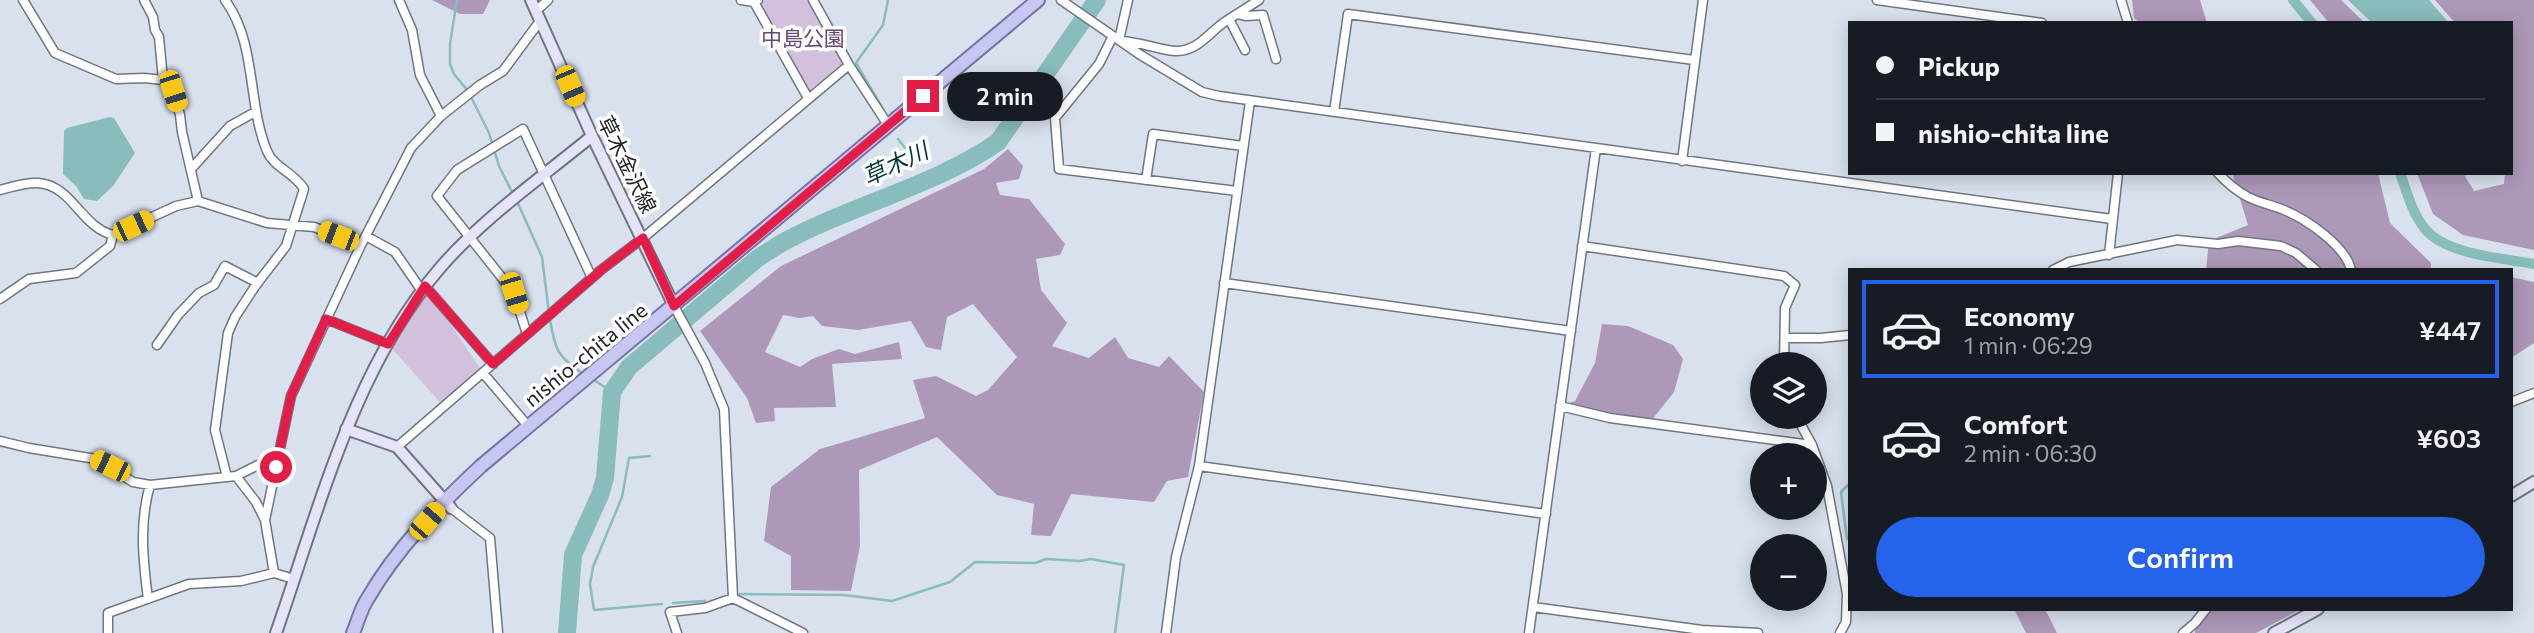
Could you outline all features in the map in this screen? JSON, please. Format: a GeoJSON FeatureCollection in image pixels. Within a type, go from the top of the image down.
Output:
{"type":"FeatureCollection","features":[{"type":"Feature","properties":{"kind":"main road","name":"nishio-chita line"},"geometry":{"type":"LineString","coordinates":[[354,633],[366,600],[393,561],[528,426],[580,382],[676,311],[888,125],[1038,0]]}},
{"type":"Feature","properties":{"kind":"street"},"geometry":{"type":"LineString","coordinates":[[23,0],[41,34],[55,53],[116,79],[163,80]]}},
{"type":"Feature","properties":{"kind":"street"},"geometry":{"type":"LineString","coordinates":[[144,0],[159,37],[163,80],[173,91],[177,103],[198,201]]}},
{"type":"Feature","properties":{"kind":"street"},"geometry":{"type":"LineString","coordinates":[[225,0],[240,23],[256,112],[268,154],[282,169],[299,179],[304,189],[286,246],[235,317],[228,333],[215,430],[231,476],[253,496],[265,520],[274,573]]}},
{"type":"Feature","properties":{"kind":"street"},"geometry":{"type":"LineString","coordinates":[[399,0],[412,30],[421,75],[441,116]]}},
{"type":"Feature","properties":{"kind":"street"},"geometry":{"type":"LineString","coordinates":[[265,520],[291,396],[361,245],[411,148],[441,116],[503,71],[536,10],[548,0]]}},
{"type":"Feature","properties":{"kind":"street"},"geometry":{"type":"LineString","coordinates":[[741,0],[756,1],[808,98]]}},
{"type":"Feature","properties":{"kind":"street"},"geometry":{"type":"LineString","coordinates":[[813,0],[849,65],[888,125]]}},
{"type":"Feature","properties":{"kind":"street"},"geometry":{"type":"LineString","coordinates":[[1061,0],[1139,54],[1202,92],[1250,101],[2112,219]]}},
{"type":"Feature","properties":{"kind":"street"},"geometry":{"type":"LineString","coordinates":[[1128,0],[1118,39],[1055,118],[1059,169],[1237,191]]}},
{"type":"Feature","properties":{"kind":"street"},"geometry":{"type":"LineString","coordinates":[[1118,39],[1175,51],[1188,50],[1198,46],[1229,19],[1259,0]]}},
{"type":"Feature","properties":{"kind":"street"},"geometry":{"type":"LineString","coordinates":[[1682,161],[1703,0]]}},
{"type":"Feature","properties":{"kind":"street"},"geometry":{"type":"LineString","coordinates":[[1877,0],[2028,21]]}},
{"type":"Feature","properties":{"kind":"street"},"geometry":{"type":"LineString","coordinates":[[2121,0],[2127,21]]}},
{"type":"Feature","properties":{"kind":"street","name":"草木金沢線"},"geometry":{"type":"LineString","coordinates":[[536,10],[592,136],[676,311]]}},
{"type":"Feature","properties":{"kind":"street"},"geometry":{"type":"LineString","coordinates":[[1238,14],[1264,15],[1276,59]]}},
{"type":"Feature","properties":{"kind":"street"},"geometry":{"type":"LineString","coordinates":[[1335,112],[1348,14],[1694,60]]}},
{"type":"Feature","properties":{"kind":"street"},"geometry":{"type":"LineString","coordinates":[[1229,19],[1245,50]]}},
{"type":"Feature","properties":{"kind":"street"},"geometry":{"type":"LineString","coordinates":[[397,447],[592,278],[849,65]]}},
{"type":"Feature","properties":{"kind":"street"},"geometry":{"type":"LineString","coordinates":[[1166,633],[1176,557],[1199,466],[1250,101]]}},
{"type":"Feature","properties":{"kind":"street"},"geometry":{"type":"LineString","coordinates":[[191,169],[230,126],[256,112]]}},
{"type":"Feature","properties":{"kind":"street"},"geometry":{"type":"LineString","coordinates":[[527,334],[514,293],[437,196],[457,170],[523,129],[592,278]]}},
{"type":"Feature","properties":{"kind":"street"},"geometry":{"type":"LineString","coordinates":[[1146,180],[1153,134],[1243,146]]}},
{"type":"Feature","properties":{"kind":"street"},"geometry":{"type":"LineString","coordinates":[[276,633],[346,429],[388,344],[441,267],[510,203],[592,136]]}},
{"type":"Feature","properties":{"kind":"street"},"geometry":{"type":"LineString","coordinates":[[1529,633],[1596,148]]}},
{"type":"Feature","properties":{"kind":"street"},"geometry":{"type":"LineString","coordinates":[[2109,255],[2118,175]]}},
{"type":"Feature","properties":{"kind":"street"},"geometry":{"type":"LineString","coordinates":[[2220,175],[2246,196],[2284,210],[2341,248],[2351,268]]}},
{"type":"Feature","properties":{"kind":"street"},"geometry":{"type":"LineString","coordinates":[[0,190],[30,183],[51,186],[67,197],[95,227],[113,235],[176,206],[198,201],[267,223],[314,227],[361,245]]}},
{"type":"Feature","properties":{"kind":"street"},"geometry":{"type":"LineString","coordinates":[[0,299],[29,279],[76,273],[110,246],[113,235]]}},
{"type":"Feature","properties":{"kind":"street"},"geometry":{"type":"LineString","coordinates":[[366,236],[395,252],[424,289],[493,364]]}},
{"type":"Feature","properties":{"kind":"street"},"geometry":{"type":"LineString","coordinates":[[2057,268],[2068,262],[2177,240],[2218,244],[2238,241],[2281,246],[2296,253],[2314,268]]}},
{"type":"Feature","properties":{"kind":"street"},"geometry":{"type":"LineString","coordinates":[[1582,246],[1784,276],[1794,285],[1785,308],[1784,352]]}},
{"type":"Feature","properties":{"kind":"street"},"geometry":{"type":"LineString","coordinates":[[157,345],[185,307],[199,293],[214,285],[225,266],[258,283]]}},
{"type":"Feature","properties":{"kind":"street"},"geometry":{"type":"LineString","coordinates":[[1224,283],[1571,331]]}},
{"type":"Feature","properties":{"kind":"street"},"geometry":{"type":"LineString","coordinates":[[676,311],[687,328],[724,409],[733,598]]}},
{"type":"Feature","properties":{"kind":"street"},"geometry":{"type":"LineString","coordinates":[[326,319],[388,344]]}},
{"type":"Feature","properties":{"kind":"street"},"geometry":{"type":"LineString","coordinates":[[1785,338],[1811,339],[1848,335]]}},
{"type":"Feature","properties":{"kind":"street"},"geometry":{"type":"LineString","coordinates":[[483,373],[528,426]]}},
{"type":"Feature","properties":{"kind":"street"},"geometry":{"type":"LineString","coordinates":[[2513,401],[2534,393]]}},
{"type":"Feature","properties":{"kind":"street"},"geometry":{"type":"LineString","coordinates":[[1560,406],[1609,418],[1797,443]]}},
{"type":"Feature","properties":{"kind":"street"},"geometry":{"type":"LineString","coordinates":[[346,429],[397,447],[448,504],[490,538],[498,633]]}},
{"type":"Feature","properties":{"kind":"street"},"geometry":{"type":"LineString","coordinates":[[0,441],[96,459],[133,482],[150,485],[231,476],[280,454]]}},
{"type":"Feature","properties":{"kind":"street"},"geometry":{"type":"LineString","coordinates":[[1199,466],[1546,514]]}},
{"type":"Feature","properties":{"kind":"street"},"geometry":{"type":"LineString","coordinates":[[2513,494],[2534,482]]}},
{"type":"Feature","properties":{"kind":"street"},"geometry":{"type":"LineString","coordinates":[[148,599],[142,528],[150,485]]}},
{"type":"Feature","properties":{"kind":"street"},"geometry":{"type":"LineString","coordinates":[[1827,491],[1847,594],[1846,622],[1840,633]]}},
{"type":"Feature","properties":{"kind":"street"},"geometry":{"type":"LineString","coordinates":[[108,633],[108,613],[190,584],[241,581],[274,573],[294,579]]}},
{"type":"Feature","properties":{"kind":"street"},"geometry":{"type":"LineString","coordinates":[[674,630],[670,612],[705,608],[733,598],[803,633]]}},
{"type":"Feature","properties":{"kind":"street"},"geometry":{"type":"LineString","coordinates":[[1533,607],[1702,631],[1758,633]]}},
{"type":"Feature","properties":{"kind":"street"},"geometry":{"type":"LineString","coordinates":[[2183,633],[2204,611]]}},
{"type":"Feature","properties":{"kind":"street"},"geometry":{"type":"LineString","coordinates":[[2274,633],[2314,611]]}},
{"type":"Feature","properties":{"kind":"green space","name":"中島公園"},"geometry":{"type":"Polygon","coordinates":[[[766,0],[808,0],[842,60],[841,64],[808,92],[758,5],[766,0]]]}},
{"type":"Feature","properties":{"kind":"green space"},"geometry":{"type":"Polygon","coordinates":[[[425,286],[483,373],[445,408],[388,344],[425,286]]]}},
{"type":"Feature","properties":{"kind":"shaded area"},"geometry":{"type":"Polygon","coordinates":[[[432,0],[490,0],[483,14],[460,14],[432,0]]]}},
{"type":"Feature","properties":{"kind":"shaded area"},"geometry":{"type":"Polygon","coordinates":[[[2132,0],[2200,0],[2206,21],[2138,21],[2134,18],[2132,0]]]}},
{"type":"Feature","properties":{"kind":"shaded area"},"geometry":{"type":"Polygon","coordinates":[[[2310,0],[2341,0],[2363,21],[2327,21],[2310,0]]]}},
{"type":"Feature","properties":{"kind":"shaded area"},"geometry":{"type":"Polygon","coordinates":[[[2348,0],[2429,0],[2447,21],[2370,21],[2348,0]]]}},
{"type":"Feature","properties":{"kind":"shaded area"},"geometry":{"type":"Polygon","coordinates":[[[2435,0],[2534,0],[2534,250],[2463,235],[2433,214],[2418,175],[2464,175],[2474,191],[2504,184],[2505,175],[2513,175],[2513,21],[2453,21],[2435,0]]]}},
{"type":"Feature","properties":{"kind":"shaded area"},"geometry":{"type":"Polygon","coordinates":[[[114,118],[135,153],[113,186],[97,201],[84,199],[76,186],[63,174],[64,131],[114,118]]]}},
{"type":"Feature","properties":{"kind":"shaded area"},"geometry":{"type":"Polygon","coordinates":[[[1008,149],[1023,166],[1019,179],[996,183],[1000,195],[1029,199],[1065,244],[1060,255],[1036,259],[1041,290],[1067,323],[1052,346],[1089,358],[1115,337],[1128,358],[1159,367],[1169,356],[1204,392],[1188,477],[1167,481],[1154,502],[1071,494],[1051,536],[1031,535],[1034,504],[997,495],[937,437],[859,470],[860,546],[851,591],[791,590],[791,556],[764,541],[771,487],[820,449],[925,418],[913,380],[936,376],[976,396],[988,390],[1017,357],[973,304],[947,317],[941,350],[926,347],[911,321],[858,330],[822,326],[813,316],[800,318],[783,315],[765,352],[800,367],[812,359],[839,349],[855,354],[899,342],[902,359],[832,364],[836,407],[774,408],[775,421],[756,423],[747,398],[700,331],[781,266],[984,169],[1008,149]]]}},
{"type":"Feature","properties":{"kind":"shaded area"},"geometry":{"type":"Polygon","coordinates":[[[2233,175],[2378,175],[2390,223],[2431,263],[2431,268],[2206,268],[2209,241],[2248,225],[2233,175]]]}},
{"type":"Feature","properties":{"kind":"shaded area"},"geometry":{"type":"Polygon","coordinates":[[[2513,277],[2534,282],[2534,343],[2513,357],[2513,277]]]}},
{"type":"Feature","properties":{"kind":"shaded area"},"geometry":{"type":"Polygon","coordinates":[[[1602,324],[1628,326],[1673,345],[1683,359],[1674,392],[1651,421],[1612,417],[1572,407],[1569,403],[1575,401],[1595,363],[1602,324]]]}},
{"type":"Feature","properties":{"kind":"shaded area"},"geometry":{"type":"Polygon","coordinates":[[[2015,611],[2046,611],[2057,633],[2026,633],[2015,611]]]}},
{"type":"Feature","properties":{"kind":"shaded area"},"geometry":{"type":"Polygon","coordinates":[[[2210,611],[2297,611],[2256,633],[2195,633],[2195,628],[2210,611]]]}},
{"type":"Feature","properties":{"kind":"waterway"},"geometry":{"type":"LineString","coordinates":[[457,0],[450,44],[450,64],[454,74],[468,91],[489,133],[499,166],[513,194]]}},
{"type":"Feature","properties":{"kind":"waterway"},"geometry":{"type":"LineString","coordinates":[[883,109],[856,63],[883,25],[888,0]]}},
{"type":"Feature","properties":{"kind":"waterway","name":"草木川"},"geometry":{"type":"LineString","coordinates":[[567,633],[573,555],[605,478],[612,392],[629,367],[758,258],[780,244],[834,218],[947,171],[998,142],[1097,0]]}},
{"type":"Feature","properties":{"kind":"waterway"},"geometry":{"type":"LineString","coordinates":[[2293,0],[2310,21]]}},
{"type":"Feature","properties":{"kind":"waterway"},"geometry":{"type":"LineString","coordinates":[[898,139],[918,164]]}},
{"type":"Feature","properties":{"kind":"waterway"},"geometry":{"type":"LineString","coordinates":[[2401,175],[2417,216],[2435,238],[2447,245],[2476,254],[2534,264]]}},
{"type":"Feature","properties":{"kind":"waterway"},"geometry":{"type":"LineString","coordinates":[[516,199],[542,257],[549,313]]}},
{"type":"Feature","properties":{"kind":"waterway"},"geometry":{"type":"LineString","coordinates":[[550,319],[559,352],[585,375]]}},
{"type":"Feature","properties":{"kind":"waterway"},"geometry":{"type":"LineString","coordinates":[[591,378],[612,392]]}},
{"type":"Feature","properties":{"kind":"waterway"},"geometry":{"type":"LineString","coordinates":[[650,456],[629,458],[622,497],[593,567],[590,584],[594,610],[662,604]]}},
{"type":"Feature","properties":{"kind":"waterway"},"geometry":{"type":"LineString","coordinates":[[1848,485],[1841,492],[1848,539]]}},
{"type":"Feature","properties":{"kind":"waterway"},"geometry":{"type":"LineString","coordinates":[[738,594],[844,595],[892,601],[950,582],[975,562],[1035,563],[1046,559],[1091,559],[1124,565],[1115,633]]}},
{"type":"Feature","properties":{"kind":"waterway"},"geometry":{"type":"LineString","coordinates":[[673,603],[705,601]]}},
{"type":"Feature","properties":{"kind":"route"},"geometry":{"type":"LineString","coordinates":[[276,467],[291,396],[326,319],[388,344],[425,286],[493,364],[601,270],[643,238],[674,306],[923,96]]}}]}
